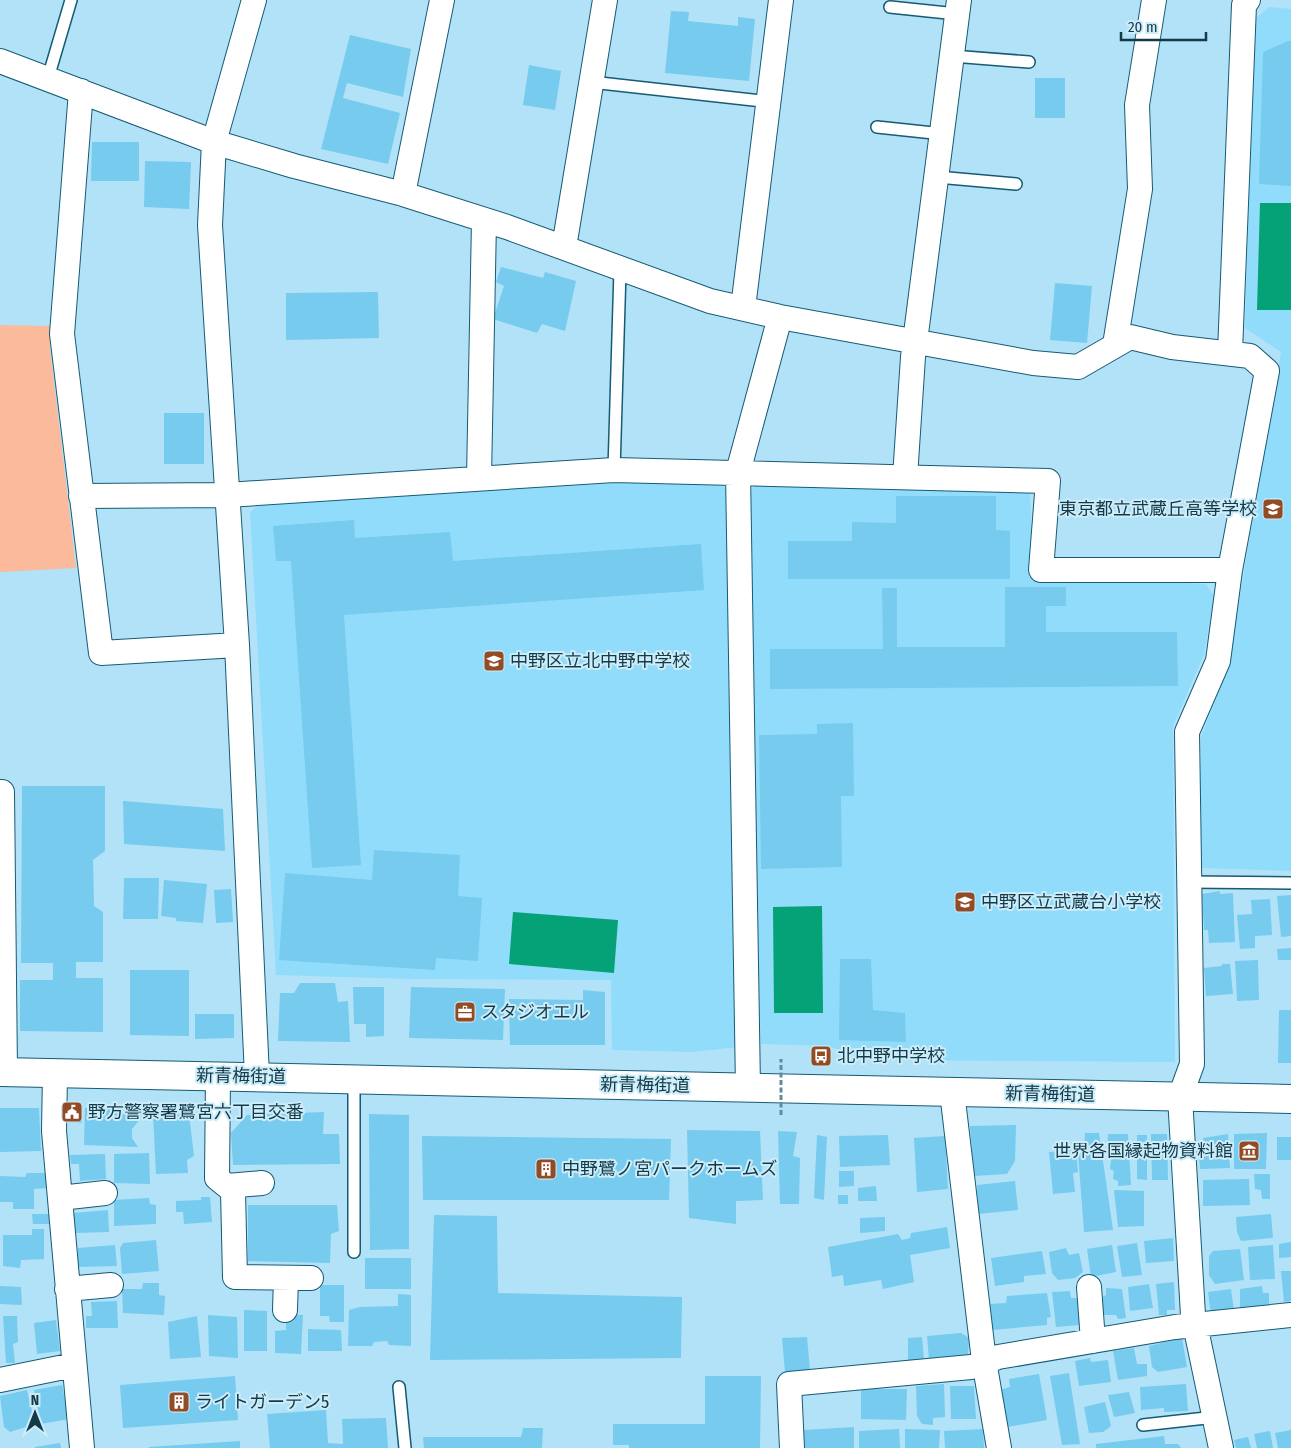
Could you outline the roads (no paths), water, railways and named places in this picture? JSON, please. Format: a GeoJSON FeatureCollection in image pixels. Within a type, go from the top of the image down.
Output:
{"type":"FeatureCollection","features":[{"type":"Feature","properties":{"kind":"main road","name":"新青梅街道"},"geometry":{"type":"LineString","coordinates":[[2,1072],[1291,1099]]}},
{"type":"Feature","properties":{"kind":"street"},"geometry":{"type":"LineString","coordinates":[[254,0],[214,142],[210,225],[237,645],[257,1076]]}},
{"type":"Feature","properties":{"kind":"street"},"geometry":{"type":"LineString","coordinates":[[402,194],[442,0]]}},
{"type":"Feature","properties":{"kind":"street"},"geometry":{"type":"LineString","coordinates":[[564,247],[605,0]]}},
{"type":"Feature","properties":{"kind":"street"},"geometry":{"type":"LineString","coordinates":[[743,308],[770,102],[781,0]]}},
{"type":"Feature","properties":{"kind":"street"},"geometry":{"type":"LineString","coordinates":[[1115,345],[1140,190],[1137,105],[1154,0]]}},
{"type":"Feature","properties":{"kind":"street"},"geometry":{"type":"LineString","coordinates":[[1230,352],[1244,5],[1248,0]]}},
{"type":"Feature","properties":{"kind":"street"},"geometry":{"type":"LineString","coordinates":[[905,477],[916,342],[958,7]]}},
{"type":"Feature","properties":{"kind":"street"},"geometry":{"type":"LineString","coordinates":[[0,61],[214,142],[294,166],[402,194],[564,247],[620,270],[710,301],[780,317],[1033,363],[1078,367],[1130,337],[1172,347],[1230,352],[1250,356],[1267,371],[1230,570],[1218,661],[1187,732],[1192,1064],[1180,1097],[1196,1325],[1221,1448]]}},
{"type":"Feature","properties":{"kind":"street"},"geometry":{"type":"LineString","coordinates":[[81,92],[62,334],[101,653],[237,645]]}},
{"type":"Feature","properties":{"kind":"street"},"geometry":{"type":"LineString","coordinates":[[478,478],[484,221]]}},
{"type":"Feature","properties":{"kind":"street"},"geometry":{"type":"LineString","coordinates":[[748,1088],[738,472],[780,317]]}},
{"type":"Feature","properties":{"kind":"street"},"geometry":{"type":"LineString","coordinates":[[81,496],[227,495],[614,470],[1048,480],[1041,570],[1230,570]]}},
{"type":"Feature","properties":{"kind":"street"},"geometry":{"type":"LineString","coordinates":[[0,792],[2,792],[2,1072]]}},
{"type":"Feature","properties":{"kind":"street"},"geometry":{"type":"LineString","coordinates":[[55,1074],[54,1131],[82,1448]]}},
{"type":"Feature","properties":{"kind":"street"},"geometry":{"type":"LineString","coordinates":[[218,1076],[217,1178],[233,1191],[235,1277],[311,1278]]}},
{"type":"Feature","properties":{"kind":"street"},"geometry":{"type":"LineString","coordinates":[[952,1092],[984,1361],[999,1448]]}},
{"type":"Feature","properties":{"kind":"street"},"geometry":{"type":"LineString","coordinates":[[227,1186],[262,1183]]}},
{"type":"Feature","properties":{"kind":"street"},"geometry":{"type":"LineString","coordinates":[[60,1198],[105,1193]]}},
{"type":"Feature","properties":{"kind":"street"},"geometry":{"type":"LineString","coordinates":[[285,1310],[286,1278]]}},
{"type":"Feature","properties":{"kind":"street"},"geometry":{"type":"LineString","coordinates":[[67,1288],[111,1285]]}},
{"type":"Feature","properties":{"kind":"street"},"geometry":{"type":"LineString","coordinates":[[1089,1287],[1093,1341]]}},
{"type":"Feature","properties":{"kind":"street"},"geometry":{"type":"LineString","coordinates":[[792,1448],[789,1384],[971,1367],[998,1357],[1093,1341],[1196,1325],[1291,1316]]}},
{"type":"Feature","properties":{"kind":"street"},"geometry":{"type":"LineString","coordinates":[[0,1380],[74,1365]]}},
{"type":"Feature","properties":{"kind":"lane"},"geometry":{"type":"LineString","coordinates":[[48,78],[71,0]]}},
{"type":"Feature","properties":{"kind":"lane"},"geometry":{"type":"LineString","coordinates":[[890,7],[958,7]]}},
{"type":"Feature","properties":{"kind":"lane"},"geometry":{"type":"LineString","coordinates":[[952,56],[1029,62]]}},
{"type":"Feature","properties":{"kind":"lane"},"geometry":{"type":"LineString","coordinates":[[591,82],[770,102]]}},
{"type":"Feature","properties":{"kind":"lane"},"geometry":{"type":"LineString","coordinates":[[877,126],[943,134]]}},
{"type":"Feature","properties":{"kind":"lane"},"geometry":{"type":"LineString","coordinates":[[938,177],[1016,184]]}},
{"type":"Feature","properties":{"kind":"lane"},"geometry":{"type":"LineString","coordinates":[[614,470],[620,270]]}},
{"type":"Feature","properties":{"kind":"lane"},"geometry":{"type":"LineString","coordinates":[[1189,882],[1291,883]]}},
{"type":"Feature","properties":{"kind":"lane"},"geometry":{"type":"LineString","coordinates":[[354,1078],[354,1252]]}},
{"type":"Feature","properties":{"kind":"lane"},"geometry":{"type":"LineString","coordinates":[[399,1387],[405,1448]]}},
{"type":"Feature","properties":{"kind":"lane"},"geometry":{"type":"LineString","coordinates":[[1143,1425],[1215,1417]]}},
{"type":"Feature","properties":{"kind":"place","name":"東京都立武蔵丘高等学校"},"geometry":{"type":"Point","coordinates":[1273,509]}},
{"type":"Feature","properties":{"kind":"place","name":"中野区立北中野中学校"},"geometry":{"type":"Point","coordinates":[494,661]}},
{"type":"Feature","properties":{"kind":"place","name":"中野区立武蔵台小学校"},"geometry":{"type":"Point","coordinates":[965,902]}},
{"type":"Feature","properties":{"kind":"place","name":"スタジオエル"},"geometry":{"type":"Point","coordinates":[465,1012]}},
{"type":"Feature","properties":{"kind":"place","name":"北中野中学校"},"geometry":{"type":"Point","coordinates":[821,1056]}},
{"type":"Feature","properties":{"kind":"place","name":"野方警察署鷺宮六丁目交番"},"geometry":{"type":"Point","coordinates":[72,1112]}},
{"type":"Feature","properties":{"kind":"place","name":"世界各国縁起物資料館"},"geometry":{"type":"Point","coordinates":[1249,1151]}},
{"type":"Feature","properties":{"kind":"place","name":"中野鷺ノ宮パークホームズ"},"geometry":{"type":"Point","coordinates":[546,1169]}},
{"type":"Feature","properties":{"kind":"place","name":"ライトガーデン5"},"geometry":{"type":"Point","coordinates":[179,1402]}}]}
